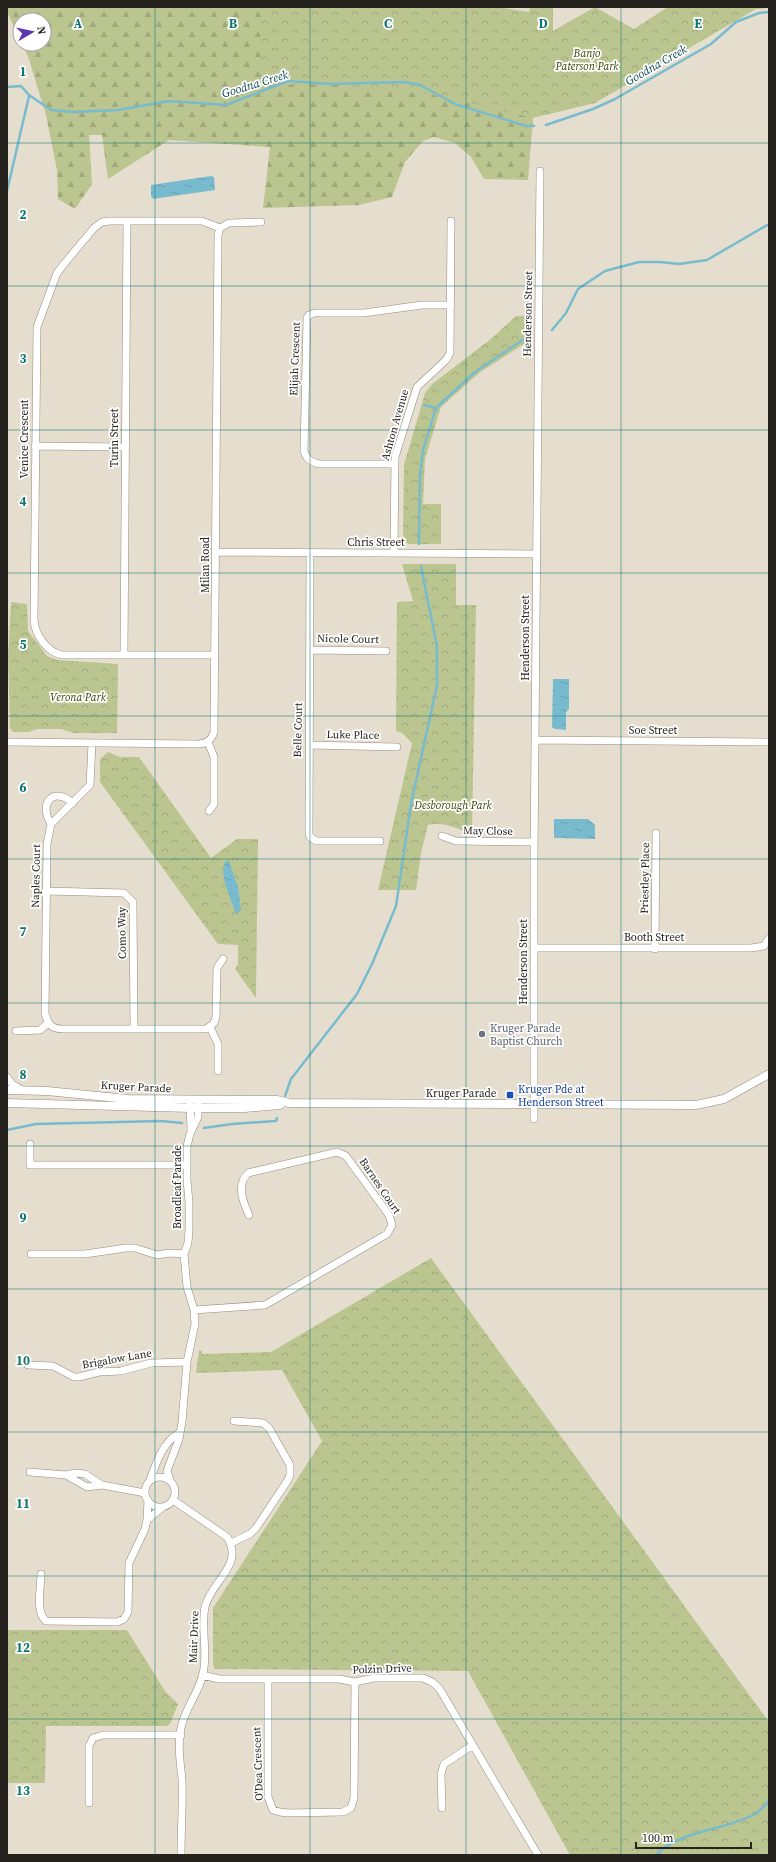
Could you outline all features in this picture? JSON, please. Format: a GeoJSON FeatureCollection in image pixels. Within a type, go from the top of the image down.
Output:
{"type":"FeatureCollection","features":[{"type":"Feature","properties":{"kind":"street","name":"Henderson Street"},"geometry":{"type":"LineString","coordinates":[[534,1119],[534,842],[540,171]]}},
{"type":"Feature","properties":{"kind":"street","name":"Venice Crescent"},"geometry":{"type":"LineString","coordinates":[[215,655],[56,654],[48,648],[36,631],[34,620],[36,333],[57,273],[98,224],[106,221],[202,221],[220,228]]}},
{"type":"Feature","properties":{"kind":"street","name":"Turin Street"},"geometry":{"type":"LineString","coordinates":[[124,654],[127,221]]}},
{"type":"Feature","properties":{"kind":"street","name":"Ashton Avenue"},"geometry":{"type":"LineString","coordinates":[[394,553],[394,464],[417,387],[446,360],[450,353],[452,221]]}},
{"type":"Feature","properties":{"kind":"street"},"geometry":{"type":"LineString","coordinates":[[220,228],[229,223],[261,222]]}},
{"type":"Feature","properties":{"kind":"street","name":"Milan Road"},"geometry":{"type":"LineString","coordinates":[[208,742],[214,732],[218,239],[220,228]]}},
{"type":"Feature","properties":{"kind":"street","name":"Elijah Crescent"},"geometry":{"type":"LineString","coordinates":[[394,464],[319,464],[313,462],[305,456],[308,315],[315,313],[364,313],[422,305],[451,305]]}},
{"type":"Feature","properties":{"kind":"street"},"geometry":{"type":"LineString","coordinates":[[35,446],[125,447]]}},
{"type":"Feature","properties":{"kind":"street","name":"Chris Street"},"geometry":{"type":"LineString","coordinates":[[216,552],[537,554]]}},
{"type":"Feature","properties":{"kind":"street","name":"Belle Court"},"geometry":{"type":"LineString","coordinates":[[310,553],[308,828],[310,837],[322,841],[380,841]]}},
{"type":"Feature","properties":{"kind":"street","name":"Nicole Court"},"geometry":{"type":"LineString","coordinates":[[310,650],[386,651]]}},
{"type":"Feature","properties":{"kind":"street","name":"Soe Street"},"geometry":{"type":"LineString","coordinates":[[536,740],[769,742]]}},
{"type":"Feature","properties":{"kind":"street"},"geometry":{"type":"LineString","coordinates":[[7,742],[196,744],[208,742],[214,757],[214,804],[209,811]]}},
{"type":"Feature","properties":{"kind":"street"},"geometry":{"type":"LineString","coordinates":[[51,824],[90,785],[92,743]]}},
{"type":"Feature","properties":{"kind":"street","name":"Luke Place"},"geometry":{"type":"LineString","coordinates":[[309,745],[397,747]]}},
{"type":"Feature","properties":{"kind":"street","name":"Naples Court"},"geometry":{"type":"LineString","coordinates":[[48,1024],[45,1013],[47,844],[51,824],[45,810],[48,800],[51,798],[61,796],[67,798],[73,803]]}},
{"type":"Feature","properties":{"kind":"street","name":"Priestley Place"},"geometry":{"type":"LineString","coordinates":[[655,949],[656,833]]}},
{"type":"Feature","properties":{"kind":"street","name":"May Close"},"geometry":{"type":"LineString","coordinates":[[442,836],[456,841],[534,842]]}},
{"type":"Feature","properties":{"kind":"street","name":"Como Way"},"geometry":{"type":"LineString","coordinates":[[47,891],[124,893],[133,902],[134,1029]]}},
{"type":"Feature","properties":{"kind":"street","name":"Booth Street"},"geometry":{"type":"LineString","coordinates":[[534,948],[758,948],[764,946],[769,938]]}},
{"type":"Feature","properties":{"kind":"street"},"geometry":{"type":"LineString","coordinates":[[16,1031],[40,1030],[48,1024],[57,1029],[199,1030],[210,1027],[214,1023],[216,1017],[217,968],[223,959]]}},
{"type":"Feature","properties":{"kind":"street"},"geometry":{"type":"LineString","coordinates":[[210,1027],[218,1044],[218,1070]]}},
{"type":"Feature","properties":{"kind":"street","name":"Kruger Parade"},"geometry":{"type":"LineString","coordinates":[[7,1103],[194,1104],[277,1100],[289,1103],[703,1104],[724,1099],[769,1074]]}},
{"type":"Feature","properties":{"kind":"street"},"geometry":{"type":"LineString","coordinates":[[7,1077],[12,1084],[22,1090]]}},
{"type":"Feature","properties":{"kind":"street","name":"Kruger Parade"},"geometry":{"type":"LineString","coordinates":[[7,1090],[47,1091],[194,1104]]}},
{"type":"Feature","properties":{"kind":"street","name":"Broadleaf Parade"},"geometry":{"type":"LineString","coordinates":[[170,1480],[167,1470],[179,1433],[184,1410],[187,1362],[195,1324],[194,1310],[187,1287],[184,1254],[188,1243],[189,1230],[189,1202],[186,1165],[187,1146],[191,1130],[198,1117],[194,1104]]}},
{"type":"Feature","properties":{"kind":"street"},"geometry":{"type":"LineString","coordinates":[[30,1144],[30,1165],[186,1165]]}},
{"type":"Feature","properties":{"kind":"street","name":"Barnes Court"},"geometry":{"type":"LineString","coordinates":[[194,1310],[256,1307],[265,1305],[387,1234],[392,1225],[389,1215],[346,1156],[337,1152],[248,1173],[242,1180],[242,1188],[243,1203],[249,1214]]}},
{"type":"Feature","properties":{"kind":"street"},"geometry":{"type":"LineString","coordinates":[[31,1254],[85,1254],[136,1248],[157,1255],[170,1253],[184,1254]]}},
{"type":"Feature","properties":{"kind":"street","name":"Brigalow Lane"},"geometry":{"type":"LineString","coordinates":[[28,1365],[53,1366],[74,1377],[79,1377],[99,1372],[121,1371],[151,1363],[187,1362]]}},
{"type":"Feature","properties":{"kind":"street"},"geometry":{"type":"LineString","coordinates":[[174,1500],[222,1532],[231,1543],[250,1534],[256,1528],[288,1480],[291,1471],[290,1465],[269,1428],[263,1423],[234,1421]]}},
{"type":"Feature","properties":{"kind":"street"},"geometry":{"type":"LineString","coordinates":[[41,1574],[40,1610],[46,1621],[121,1621],[126,1616],[128,1612],[129,1563],[143,1534],[147,1520],[146,1486],[150,1480],[158,1459],[166,1446],[179,1433]]}},
{"type":"Feature","properties":{"kind":"street"},"geometry":{"type":"LineString","coordinates":[[30,1472],[66,1475],[75,1473],[85,1474],[102,1485],[146,1497],[155,1507],[163,1507]]}},
{"type":"Feature","properties":{"kind":"street"},"geometry":{"type":"LineString","coordinates":[[66,1475],[87,1487],[102,1485]]}},
{"type":"Feature","properties":{"kind":"street"},"geometry":{"type":"LineString","coordinates":[[147,1520],[174,1500],[176,1490],[170,1480],[160,1477],[150,1480]]}},
{"type":"Feature","properties":{"kind":"street","name":"Mair Drive"},"geometry":{"type":"LineString","coordinates":[[181,1855],[181,1735],[184,1719],[204,1668],[205,1607],[210,1595],[231,1563],[231,1543]]}},
{"type":"Feature","properties":{"kind":"street","name":"Polzin Drive"},"geometry":{"type":"LineString","coordinates":[[202,1675],[219,1679],[339,1679],[355,1682],[374,1678],[423,1678],[432,1682],[439,1688],[538,1855]]}},
{"type":"Feature","properties":{"kind":"street","name":"O'Dea Crescent"},"geometry":{"type":"LineString","coordinates":[[268,1678],[268,1797],[273,1810],[288,1813],[342,1812],[351,1808],[354,1798],[355,1682]]}},
{"type":"Feature","properties":{"kind":"street"},"geometry":{"type":"LineString","coordinates":[[89,1803],[89,1746],[93,1738],[103,1735],[181,1735]]}},
{"type":"Feature","properties":{"kind":"street"},"geometry":{"type":"LineString","coordinates":[[442,1808],[441,1774],[444,1764],[473,1745]]}},
{"type":"Feature","properties":{"kind":"green space"},"geometry":{"type":"Polygon","coordinates":[[[7,7],[496,7],[533,118],[528,180],[484,179],[471,157],[455,143],[434,137],[423,141],[405,162],[392,197],[359,205],[263,208],[270,147],[169,140],[108,179],[102,135],[89,135],[92,184],[75,209],[58,199],[57,170],[46,115],[26,52],[52,52],[52,12],[12,12],[12,23],[7,12],[7,7]]]}},
{"type":"Feature","properties":{"kind":"green space","name":"Banjo Paterson Park"},"geometry":{"type":"Polygon","coordinates":[[[261,7],[496,7],[529,12],[530,7],[553,7],[553,31],[595,7],[634,29],[668,7],[769,8],[756,9],[595,103],[533,118],[430,94],[332,84],[261,85],[261,7]]]}},
{"type":"Feature","properties":{"kind":"green space"},"geometry":{"type":"Polygon","coordinates":[[[516,316],[527,316],[527,342],[479,373],[441,407],[425,459],[423,504],[441,504],[441,544],[409,544],[405,542],[403,537],[404,465],[425,393],[432,384],[491,339],[516,316]]]}},
{"type":"Feature","properties":{"kind":"green space","name":"Desborough Park"},"geometry":{"type":"Polygon","coordinates":[[[402,564],[456,564],[456,605],[476,605],[472,833],[440,824],[428,825],[421,853],[416,890],[378,890],[412,743],[402,733],[396,731],[397,602],[413,601],[402,564]]]}},
{"type":"Feature","properties":{"kind":"green space","name":"Verona Park"},"geometry":{"type":"Polygon","coordinates":[[[11,602],[27,604],[28,631],[47,656],[57,660],[118,664],[117,733],[74,733],[61,729],[37,729],[28,732],[13,732],[10,728],[8,657],[11,602]]]}},
{"type":"Feature","properties":{"kind":"green space"},"geometry":{"type":"Polygon","coordinates":[[[108,752],[120,757],[139,757],[211,858],[237,839],[258,839],[256,998],[235,969],[238,965],[238,945],[218,944],[100,782],[100,759],[108,752]]]}},
{"type":"Feature","properties":{"kind":"green space"},"geometry":{"type":"Polygon","coordinates":[[[431,1258],[769,1722],[769,1855],[570,1855],[468,1671],[215,1669],[213,1664],[213,1608],[322,1441],[282,1370],[196,1373],[199,1350],[202,1351],[202,1354],[271,1352],[431,1258]]]}},
{"type":"Feature","properties":{"kind":"green space"},"geometry":{"type":"Polygon","coordinates":[[[7,1630],[127,1630],[165,1691],[178,1704],[170,1724],[166,1726],[46,1726],[45,1783],[7,1783],[7,1630]]]}},
{"type":"Feature","properties":{"kind":"water"},"geometry":{"type":"Polygon","coordinates":[[[211,176],[214,177],[215,190],[153,199],[151,196],[151,185],[211,176]]]}},
{"type":"Feature","properties":{"kind":"water"},"geometry":{"type":"Polygon","coordinates":[[[553,679],[569,679],[569,709],[566,712],[566,730],[555,729],[552,727],[553,679]]]}},
{"type":"Feature","properties":{"kind":"water"},"geometry":{"type":"Polygon","coordinates":[[[554,819],[588,819],[595,825],[595,839],[554,838],[554,819]]]}},
{"type":"Feature","properties":{"kind":"water"},"geometry":{"type":"Polygon","coordinates":[[[227,860],[229,861],[238,887],[241,910],[236,914],[228,894],[224,878],[224,865],[227,860]]]}},
{"type":"Feature","properties":{"kind":"waterway","name":"Goodna Creek"},"geometry":{"type":"LineString","coordinates":[[546,125],[593,109],[615,99],[711,44],[736,22],[759,13],[769,12]]}},
{"type":"Feature","properties":{"kind":"waterway","name":"Goodna Creek"},"geometry":{"type":"LineString","coordinates":[[7,87],[21,86],[29,95],[51,110],[73,112],[118,110],[169,101],[226,105],[288,81],[329,84],[404,82],[420,85],[455,104],[526,126],[534,126]]}},
{"type":"Feature","properties":{"kind":"waterway"},"geometry":{"type":"LineString","coordinates":[[7,191],[29,96]]}},
{"type":"Feature","properties":{"kind":"waterway"},"geometry":{"type":"LineString","coordinates":[[552,330],[566,313],[578,289],[605,271],[639,262],[679,264],[707,260],[769,224]]}},
{"type":"Feature","properties":{"kind":"waterway"},"geometry":{"type":"LineString","coordinates":[[419,544],[420,474],[423,450],[436,408],[475,372],[527,337]]}},
{"type":"Feature","properties":{"kind":"waterway"},"geometry":{"type":"LineString","coordinates":[[424,405],[436,408]]}},
{"type":"Feature","properties":{"kind":"waterway"},"geometry":{"type":"LineString","coordinates":[[285,1096],[291,1079],[357,994],[372,964],[396,906],[411,804],[437,685],[437,647],[421,566]]}},
{"type":"Feature","properties":{"kind":"waterway"},"geometry":{"type":"LineString","coordinates":[[204,1128],[232,1124],[276,1121],[277,1118]]}},
{"type":"Feature","properties":{"kind":"waterway"},"geometry":{"type":"LineString","coordinates":[[7,1130],[36,1124],[161,1121],[182,1123]]}},
{"type":"Feature","properties":{"kind":"waterway"},"geometry":{"type":"LineString","coordinates":[[656,1855],[666,1846],[678,1840],[743,1820],[761,1810],[769,1801]]}},
{"type":"Feature","properties":{"kind":"place","name":"Kruger Parade Baptist Church"},"geometry":{"type":"Point","coordinates":[482,1034]}},
{"type":"Feature","properties":{"kind":"place","name":"Kruger Pde at Henderson Street"},"geometry":{"type":"Point","coordinates":[510,1095]}}]}
